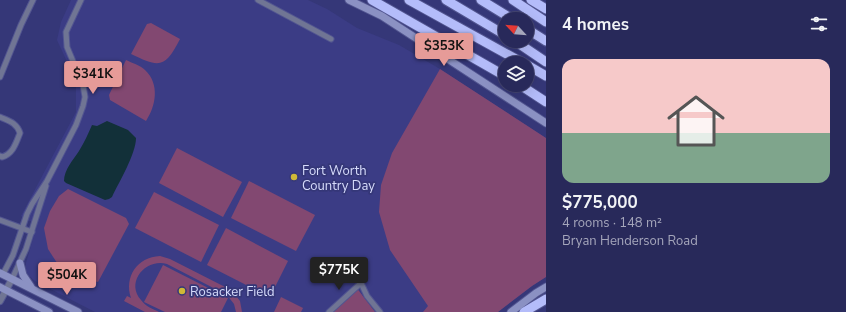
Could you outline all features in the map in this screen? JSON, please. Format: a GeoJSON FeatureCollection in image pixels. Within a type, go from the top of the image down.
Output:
{"type":"FeatureCollection","features":[{"type":"Feature","properties":{"kind":"highway"},"geometry":{"type":"LineString","coordinates":[[372,0],[498,72]]}},
{"type":"Feature","properties":{"kind":"highway"},"geometry":{"type":"LineString","coordinates":[[409,0],[510,56]]}},
{"type":"Feature","properties":{"kind":"highway"},"geometry":{"type":"LineString","coordinates":[[446,0],[498,31]]}},
{"type":"Feature","properties":{"kind":"highway"},"geometry":{"type":"LineString","coordinates":[[481,0],[501,12]]}},
{"type":"Feature","properties":{"kind":"highway"},"geometry":{"type":"LineString","coordinates":[[514,0],[546,22]]}},
{"type":"Feature","properties":{"kind":"highway"},"geometry":{"type":"LineString","coordinates":[[531,0],[546,8]]}},
{"type":"Feature","properties":{"kind":"highway"},"geometry":{"type":"LineString","coordinates":[[534,33],[546,41]]}},
{"type":"Feature","properties":{"kind":"highway"},"geometry":{"type":"LineString","coordinates":[[525,48],[546,62]]}},
{"type":"Feature","properties":{"kind":"highway"},"geometry":{"type":"LineString","coordinates":[[534,69],[546,76]]}},
{"type":"Feature","properties":{"kind":"highway"},"geometry":{"type":"LineString","coordinates":[[531,92],[546,102]]}},
{"type":"Feature","properties":{"kind":"highway"},"geometry":{"type":"LineString","coordinates":[[524,312],[546,299]]}},
{"type":"Feature","properties":{"kind":"main road"},"geometry":{"type":"LineString","coordinates":[[349,0],[382,16],[546,123]]}},
{"type":"Feature","properties":{"kind":"main road"},"geometry":{"type":"LineString","coordinates":[[20,263],[24,278],[34,290]]}},
{"type":"Feature","properties":{"kind":"main road"},"geometry":{"type":"LineString","coordinates":[[1,275],[78,312]]}},
{"type":"Feature","properties":{"kind":"main road"},"geometry":{"type":"LineString","coordinates":[[511,312],[546,287]]}},
{"type":"Feature","properties":{"kind":"main road"},"geometry":{"type":"LineString","coordinates":[[3,288],[49,312]]}},
{"type":"Feature","properties":{"kind":"street"},"geometry":{"type":"LineString","coordinates":[[0,77],[33,0]]}},
{"type":"Feature","properties":{"kind":"street"},"geometry":{"type":"LineString","coordinates":[[1,275],[13,255],[32,204],[47,181],[76,125],[85,97],[83,85],[67,47],[66,32],[81,0]]}},
{"type":"Feature","properties":{"kind":"street"},"geometry":{"type":"LineString","coordinates":[[258,0],[331,39]]}},
{"type":"Feature","properties":{"kind":"street"},"geometry":{"type":"LineString","coordinates":[[0,117],[15,124],[19,128],[20,133],[11,153],[7,156],[0,156]]}},
{"type":"Feature","properties":{"kind":"street"},"geometry":{"type":"LineString","coordinates":[[0,301],[3,288],[12,279],[20,263],[32,232],[47,181]]}},
{"type":"Feature","properties":{"kind":"street"},"geometry":{"type":"LineString","coordinates":[[0,220],[32,232]]}},
{"type":"Feature","properties":{"kind":"street"},"geometry":{"type":"LineString","coordinates":[[329,312],[361,283],[367,296],[380,312]]}},
{"type":"Feature","properties":{"kind":"shaded area","name":"Fort Worth Country Day"},"geometry":{"type":"Polygon","coordinates":[[[71,0],[308,0],[327,9],[357,28],[399,45],[440,69],[546,138],[546,277],[498,312],[95,312],[35,281],[26,273],[26,263],[37,225],[21,216],[76,112],[76,81],[57,40],[61,22],[71,0]]]}},
{"type":"Feature","properties":{"kind":"shaded area"},"geometry":{"type":"Polygon","coordinates":[[[151,23],[180,39],[170,56],[161,63],[149,62],[131,54],[147,24],[151,23]]]}},
{"type":"Feature","properties":{"kind":"shaded area"},"geometry":{"type":"Polygon","coordinates":[[[126,60],[143,68],[150,76],[155,88],[154,102],[146,121],[110,100],[109,95],[126,60]]]}},
{"type":"Feature","properties":{"kind":"shaded area"},"geometry":{"type":"Polygon","coordinates":[[[440,69],[546,138],[546,277],[498,312],[423,312],[428,306],[390,250],[379,212],[381,185],[392,153],[440,69]]]}},
{"type":"Feature","properties":{"kind":"shaded area"},"geometry":{"type":"Polygon","coordinates":[[[177,148],[242,182],[223,217],[159,183],[177,148]]]}},
{"type":"Feature","properties":{"kind":"shaded area"},"geometry":{"type":"Polygon","coordinates":[[[249,181],[315,215],[296,251],[231,218],[249,181]]]}},
{"type":"Feature","properties":{"kind":"shaded area"},"geometry":{"type":"Polygon","coordinates":[[[68,189],[126,218],[129,224],[98,282],[76,277],[59,266],[48,249],[44,228],[50,211],[59,196],[68,189]]]}},
{"type":"Feature","properties":{"kind":"shaded area"},"geometry":{"type":"Polygon","coordinates":[[[154,192],[219,225],[201,262],[135,228],[154,192]]]}},
{"type":"Feature","properties":{"kind":"shaded area"},"geometry":{"type":"Polygon","coordinates":[[[226,228],[288,261],[270,297],[207,265],[226,228]]]}},
{"type":"Feature","properties":{"kind":"shaded area"},"geometry":{"type":"Polygon","coordinates":[[[160,256],[170,259],[231,290],[240,301],[242,312],[236,312],[234,304],[227,295],[167,264],[159,263],[145,268],[140,273],[135,286],[137,293],[143,302],[159,312],[145,312],[124,301],[127,296],[131,298],[129,283],[134,270],[145,260],[160,256]]]}},
{"type":"Feature","properties":{"kind":"shaded area","name":"Rosacker Field"},"geometry":{"type":"Polygon","coordinates":[[[163,265],[228,298],[221,312],[165,312],[144,302],[163,265]]]}},
{"type":"Feature","properties":{"kind":"shaded area"},"geometry":{"type":"Polygon","coordinates":[[[356,287],[375,312],[331,312],[356,287]]]}},
{"type":"Feature","properties":{"kind":"shaded area"},"geometry":{"type":"Polygon","coordinates":[[[281,297],[303,308],[301,312],[274,312],[281,297]]]}},
{"type":"Feature","properties":{"kind":"water"},"geometry":{"type":"Polygon","coordinates":[[[107,121],[128,130],[136,138],[133,152],[123,176],[112,197],[105,200],[66,183],[64,181],[64,177],[67,169],[81,148],[92,125],[97,126],[107,121]]]}},
{"type":"Feature","properties":{"kind":"place","name":"Fort Worth Country Day"},"geometry":{"type":"Point","coordinates":[294,177]}},
{"type":"Feature","properties":{"kind":"place","name":"Rosacker Field"},"geometry":{"type":"Point","coordinates":[182,291]}}]}
